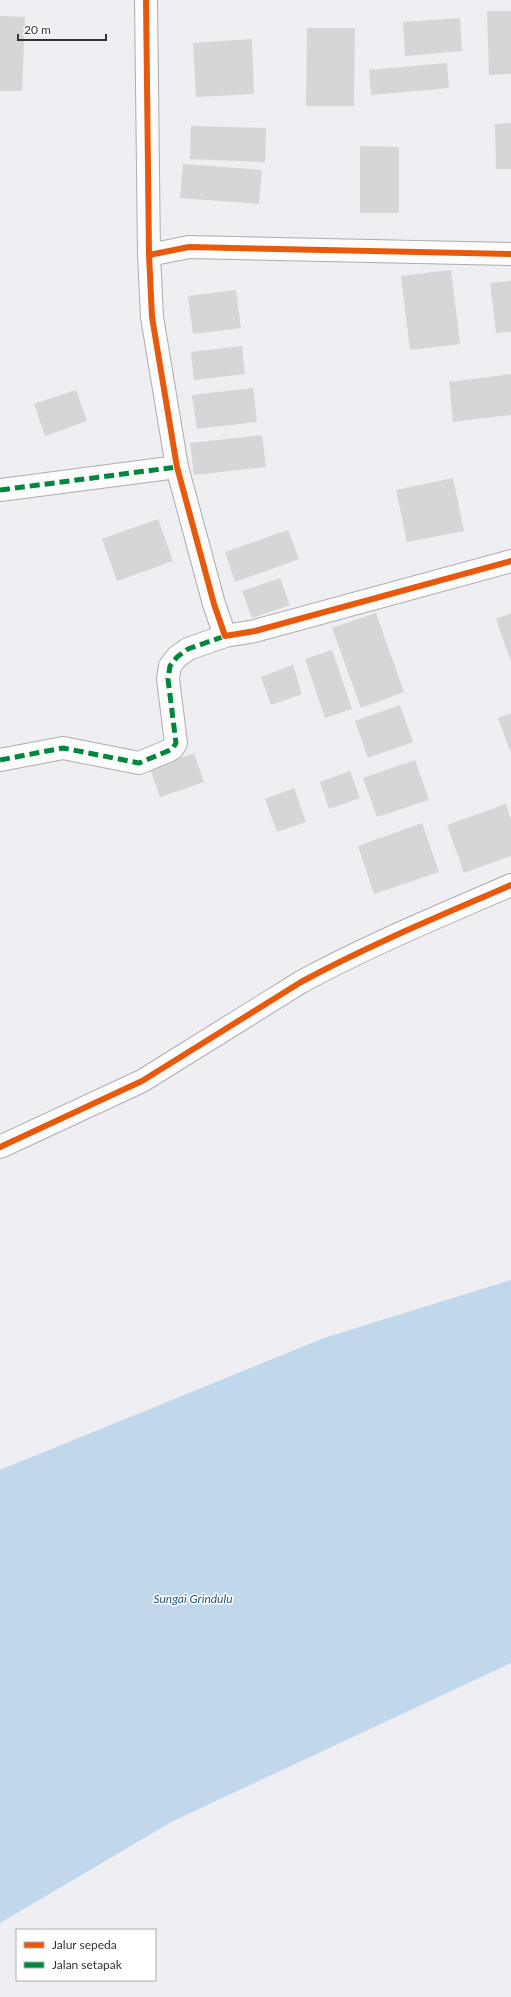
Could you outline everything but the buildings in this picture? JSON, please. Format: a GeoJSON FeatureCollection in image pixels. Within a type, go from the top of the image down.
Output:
{"type":"FeatureCollection","features":[{"type":"Feature","properties":{"kind":"street"},"geometry":{"type":"LineString","coordinates":[[146,0],[149,255],[152,317],[177,467],[214,604],[225,636]]}},
{"type":"Feature","properties":{"kind":"street"},"geometry":{"type":"LineString","coordinates":[[149,255],[189,247],[511,254]]}},
{"type":"Feature","properties":{"kind":"street"},"geometry":{"type":"LineString","coordinates":[[0,490],[177,467]]}},
{"type":"Feature","properties":{"kind":"street"},"geometry":{"type":"LineString","coordinates":[[0,760],[63,748],[138,763],[171,750],[176,743],[168,679],[170,666],[177,657],[188,649],[225,636],[255,631],[511,561]]}},
{"type":"Feature","properties":{"kind":"street"},"geometry":{"type":"LineString","coordinates":[[0,1146],[142,1081],[301,982],[327,968],[370,947],[511,885]]}},
{"type":"Feature","properties":{"kind":"water","name":"Sungai Grindulu"},"geometry":{"type":"Polygon","coordinates":[[[511,1280],[511,1663],[173,1821],[0,1923],[0,1470],[324,1338],[511,1280]]]}},
{"type":"Feature","properties":{"kind":"marked path"},"geometry":{"type":"LineString","coordinates":[[0,490],[177,467]]}},
{"type":"Feature","properties":{"kind":"marked path"},"geometry":{"type":"LineString","coordinates":[[0,760],[63,748],[139,763],[168,751],[173,748],[176,743],[168,679],[170,666],[177,657],[188,649],[225,636]]}},
{"type":"Feature","properties":{"kind":"cycle path"},"geometry":{"type":"LineString","coordinates":[[146,0],[149,255],[152,317],[177,467],[214,604],[225,636],[255,631],[511,561]]}},
{"type":"Feature","properties":{"kind":"cycle path"},"geometry":{"type":"LineString","coordinates":[[149,255],[189,247],[511,254]]}},
{"type":"Feature","properties":{"kind":"cycle path"},"geometry":{"type":"LineString","coordinates":[[0,1147],[142,1081],[301,982],[327,968],[405,931],[511,885]]}}]}
